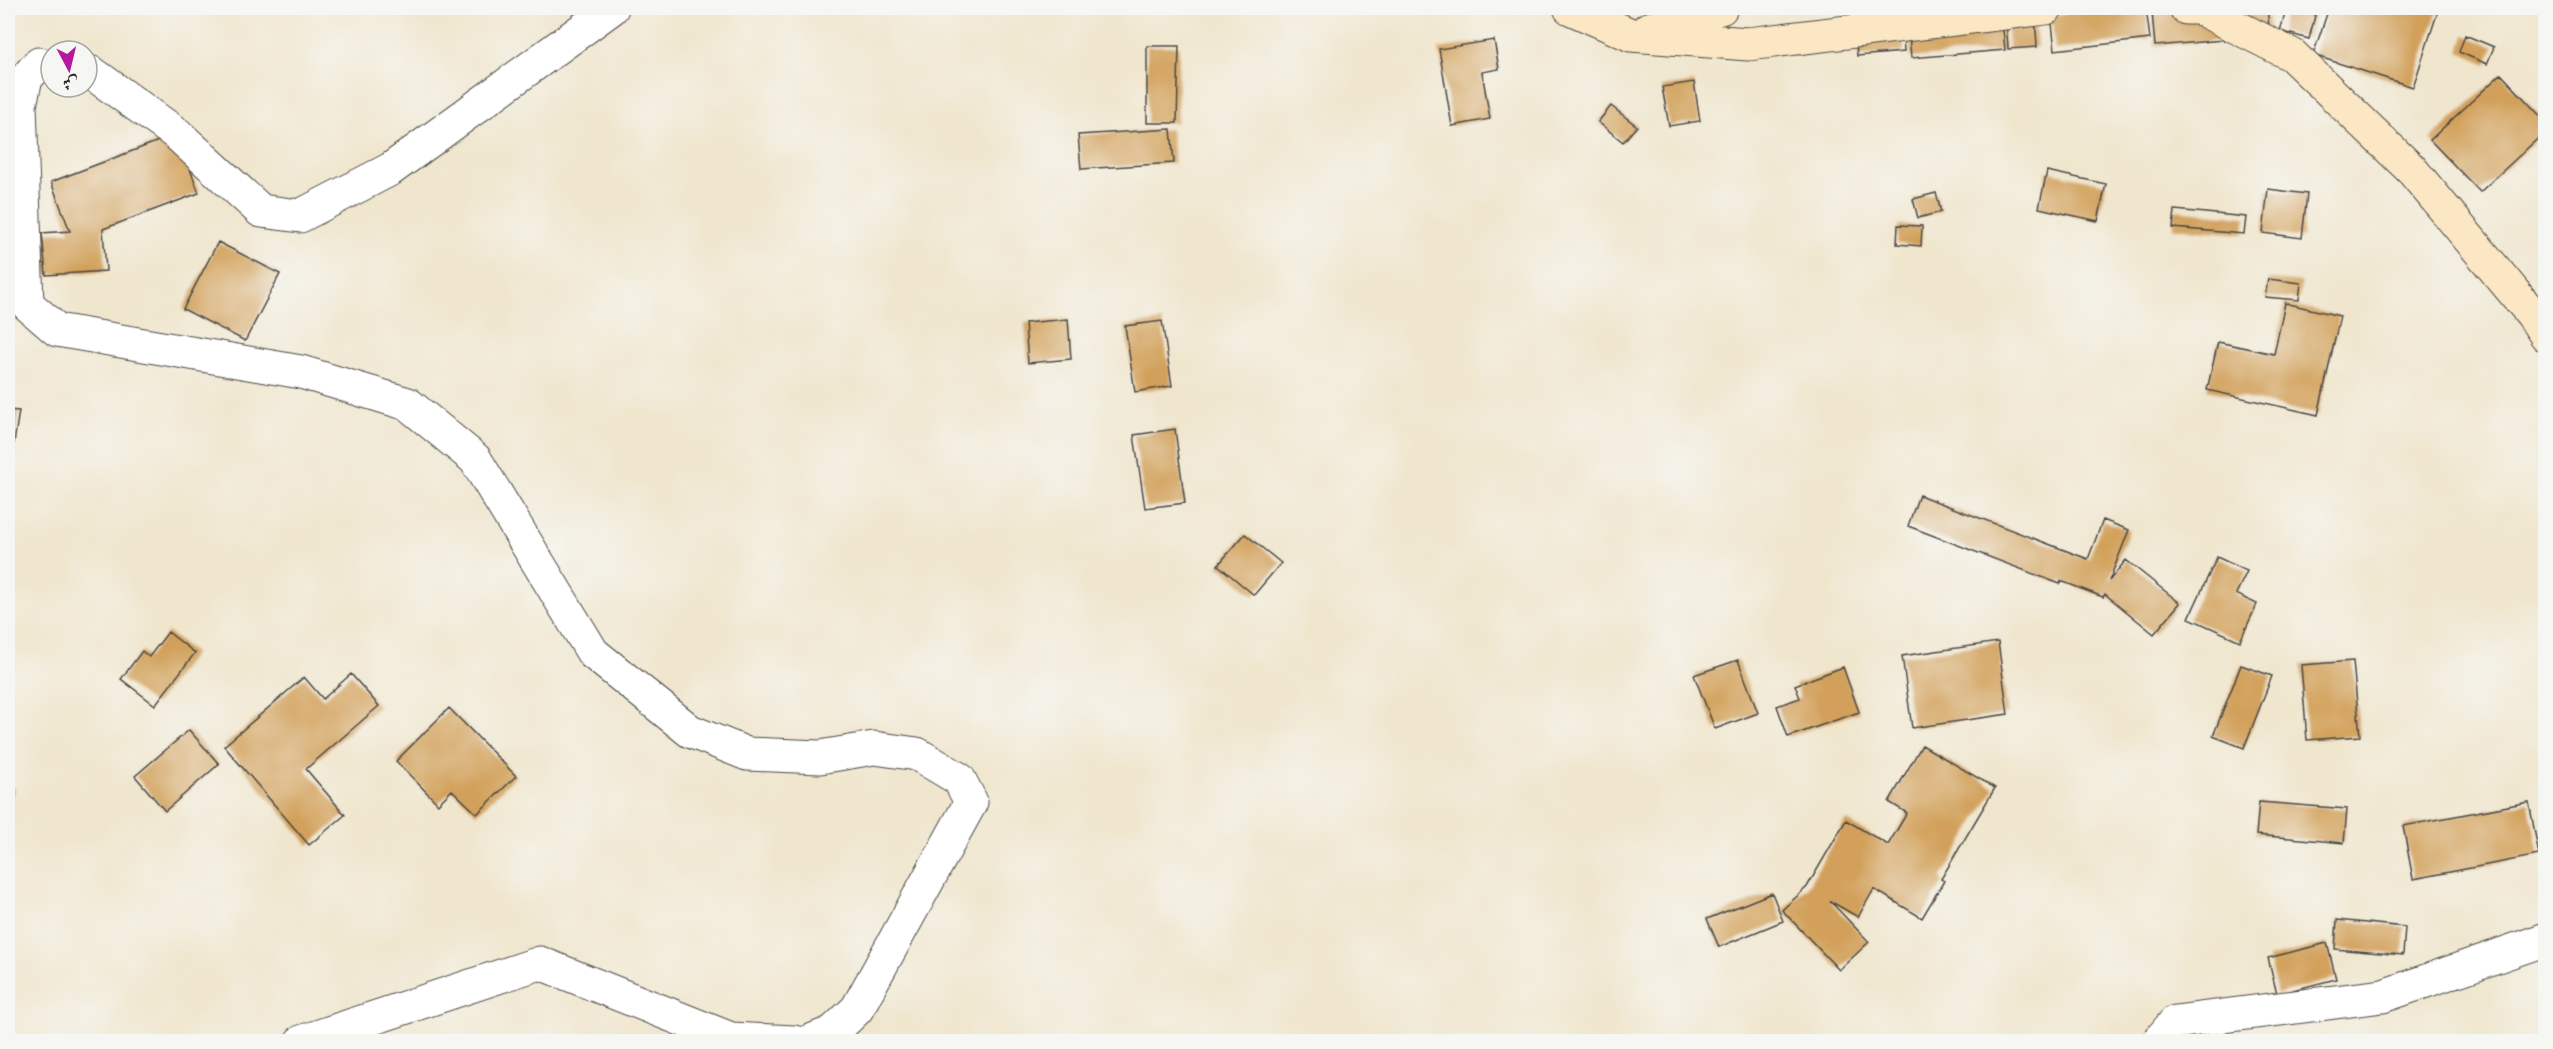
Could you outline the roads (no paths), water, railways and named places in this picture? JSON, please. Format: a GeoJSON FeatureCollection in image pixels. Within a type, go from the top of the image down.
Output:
{"type":"FeatureCollection","features":[{"type":"Feature","properties":{"kind":"street"},"geometry":{"type":"LineString","coordinates":[[99,78],[177,134],[261,211],[300,216],[391,169],[612,8]]}},
{"type":"Feature","properties":{"kind":"street"},"geometry":{"type":"LineString","coordinates":[[1570,8],[1631,35],[1748,44],[2046,8]]}},
{"type":"Feature","properties":{"kind":"street"},"geometry":{"type":"LineString","coordinates":[[1631,35],[1721,8]]}},
{"type":"Feature","properties":{"kind":"street"},"geometry":{"type":"LineString","coordinates":[[2186,8],[2199,8],[2292,55],[2412,170],[2532,314],[2546,335]]}},
{"type":"Feature","properties":{"kind":"street"},"geometry":{"type":"LineString","coordinates":[[39,64],[26,78],[20,105],[27,304],[57,330],[301,372],[408,404],[475,459],[593,653],[690,731],[747,754],[820,757],[874,747],[917,754],[959,779],[971,802],[857,1008],[833,1032],[808,1041]]}},
{"type":"Feature","properties":{"kind":"street"},"geometry":{"type":"LineString","coordinates":[[2158,1041],[2175,1022],[2383,996],[2546,939]]}},
{"type":"Feature","properties":{"kind":"street"},"geometry":{"type":"LineString","coordinates":[[301,1041],[540,963],[731,1039],[794,1041]]}}]}
